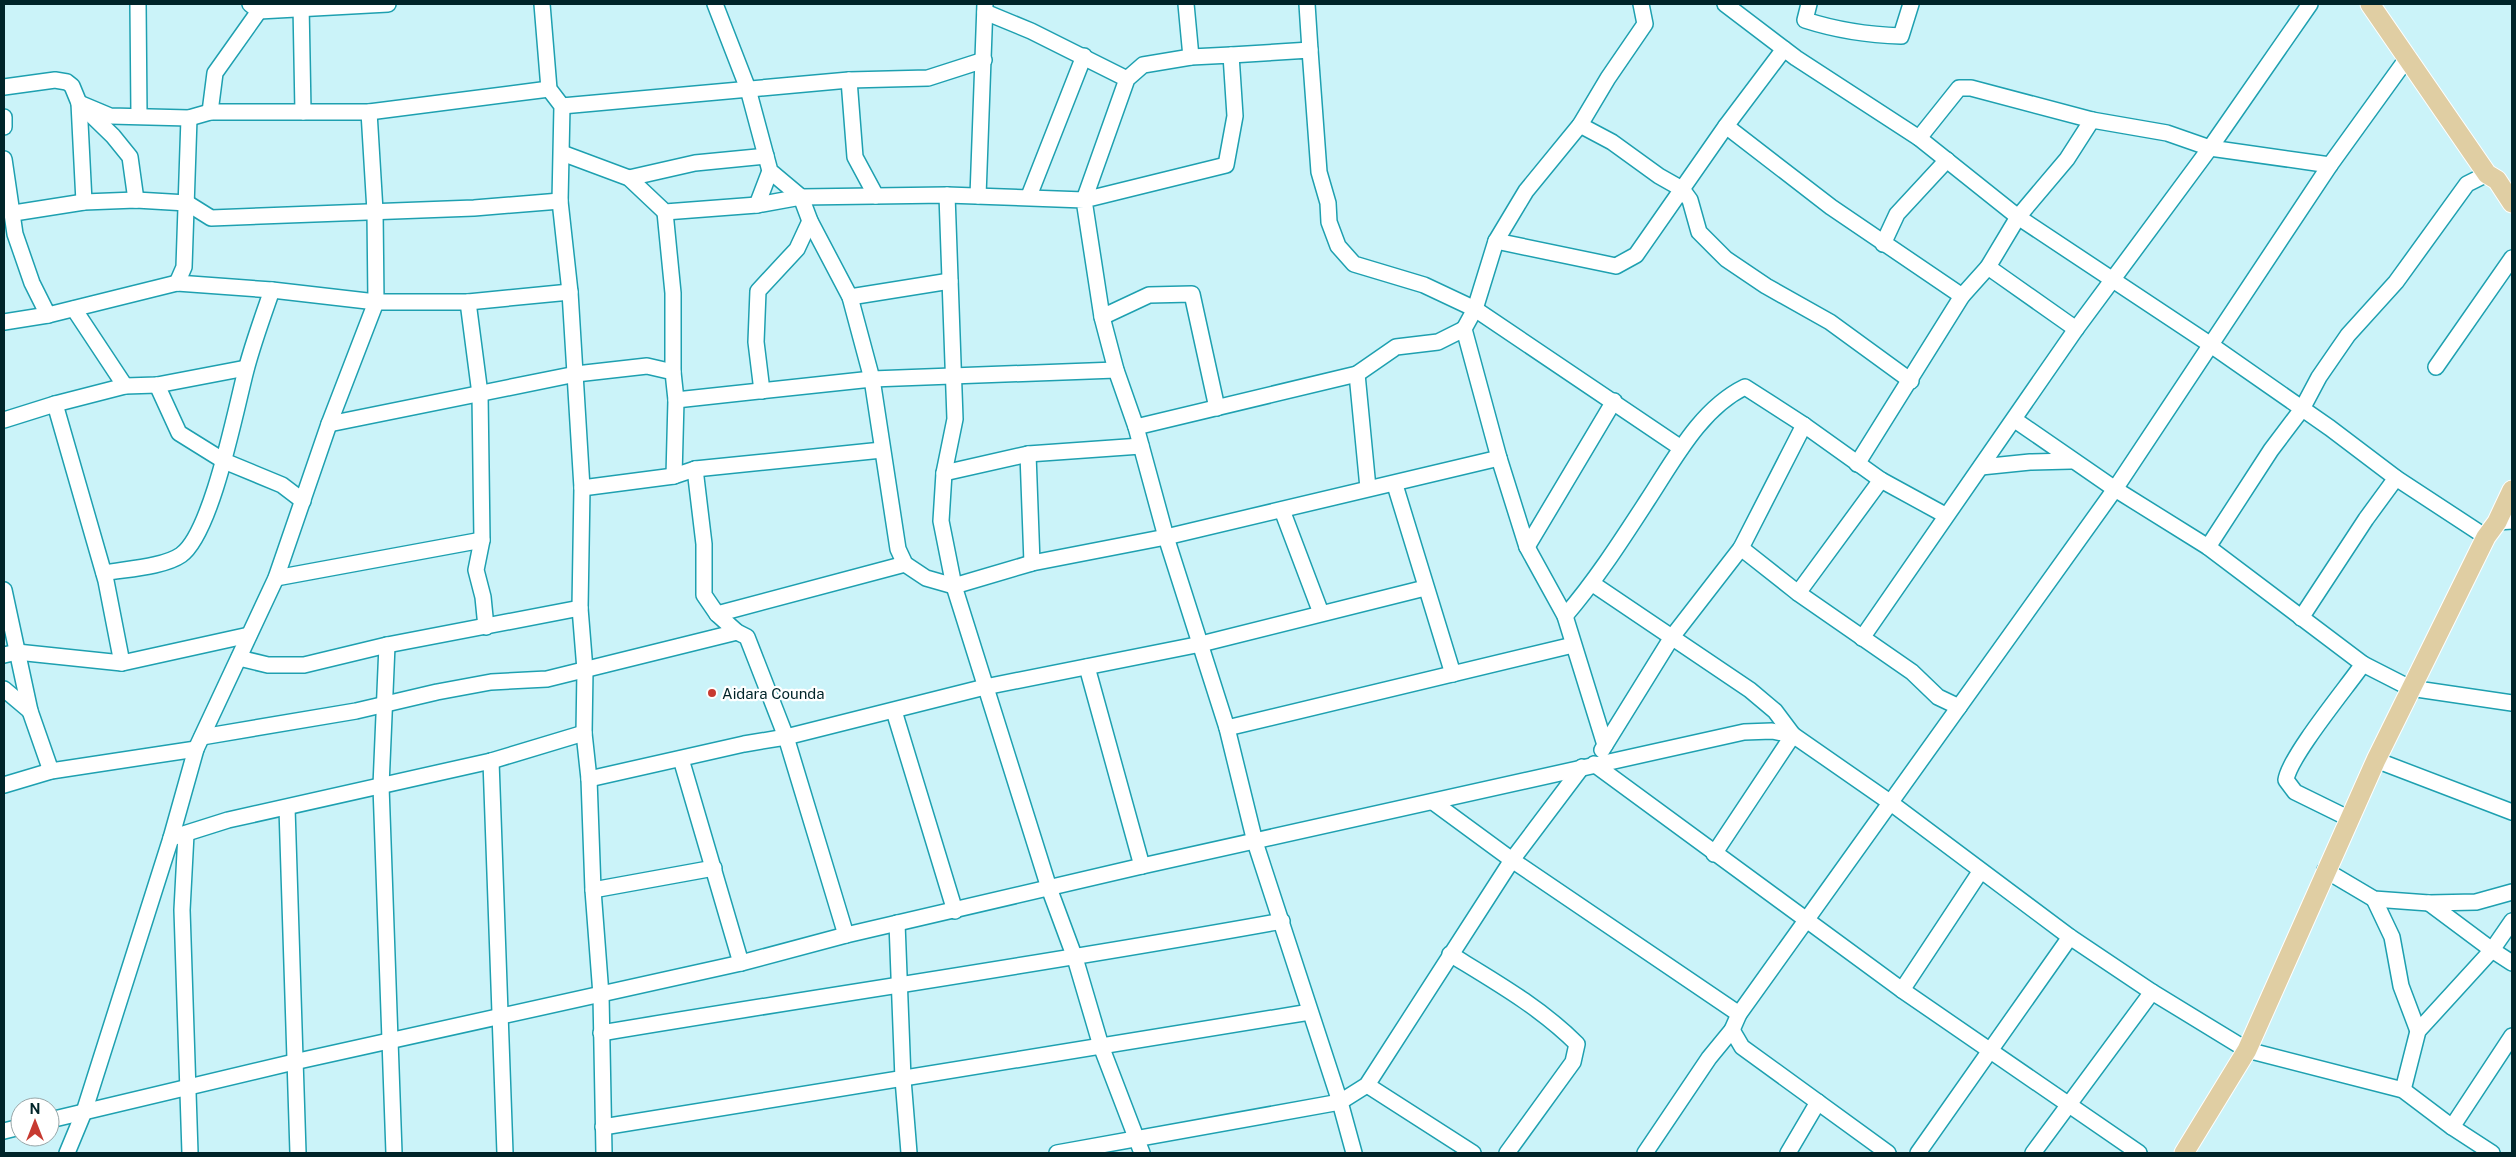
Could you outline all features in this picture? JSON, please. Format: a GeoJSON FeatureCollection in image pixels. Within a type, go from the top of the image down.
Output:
{"type":"FeatureCollection","features":[{"type":"Feature","properties":{"kind":"main road"},"geometry":{"type":"LineString","coordinates":[[2370,4],[2487,174],[2497,180],[2512,203]]}},
{"type":"Feature","properties":{"kind":"main road"},"geometry":{"type":"LineString","coordinates":[[2184,1153],[2247,1050],[2326,870],[2410,688],[2486,537],[2505,521],[2512,490]]}},
{"type":"Feature","properties":{"kind":"street"},"geometry":{"type":"LineString","coordinates":[[138,4],[139,115]]}},
{"type":"Feature","properties":{"kind":"street"},"geometry":{"type":"LineString","coordinates":[[210,112],[215,74],[254,8],[388,4]]}},
{"type":"Feature","properties":{"kind":"street"},"geometry":{"type":"LineString","coordinates":[[542,4],[550,89],[562,106],[560,201],[570,292],[582,488],[580,608],[585,670],[584,733],[589,779],[593,890],[601,995],[602,1127],[604,1153]]}},
{"type":"Feature","properties":{"kind":"street"},"geometry":{"type":"LineString","coordinates":[[715,4],[748,89],[768,164],[757,205]]}},
{"type":"Feature","properties":{"kind":"street"},"geometry":{"type":"LineString","coordinates":[[1186,4],[1191,57]]}},
{"type":"Feature","properties":{"kind":"street"},"geometry":{"type":"LineString","coordinates":[[1306,4],[1319,172],[1328,203],[1328,222],[1338,246],[1354,264],[1424,285],[1475,309],[1682,448]]}},
{"type":"Feature","properties":{"kind":"street"},"geometry":{"type":"LineString","coordinates":[[1136,427],[1356,374],[1396,347],[1438,342],[1464,329],[1475,309],[1496,240],[1526,191],[1580,125],[1608,78],[1645,24],[1641,4]]}},
{"type":"Feature","properties":{"kind":"street"},"geometry":{"type":"LineString","coordinates":[[1725,4],[1784,49],[1919,138],[2018,217],[2211,345],[2396,478],[2486,537]]}},
{"type":"Feature","properties":{"kind":"street"},"geometry":{"type":"LineString","coordinates":[[1809,4],[1805,20],[1826,27],[1862,33],[1901,36],[1911,4]]}},
{"type":"Feature","properties":{"kind":"street"},"geometry":{"type":"LineString","coordinates":[[1862,638],[1945,515],[1981,467],[2076,329],[2210,148],[2310,4]]}},
{"type":"Feature","properties":{"kind":"street"},"geometry":{"type":"LineString","coordinates":[[301,6],[303,112]]}},
{"type":"Feature","properties":{"kind":"street"},"geometry":{"type":"LineString","coordinates":[[978,196],[985,8],[1127,79]]}},
{"type":"Feature","properties":{"kind":"street"},"geometry":{"type":"LineString","coordinates":[[1496,240],[1616,266],[1636,255],[1726,126],[1784,49]]}},
{"type":"Feature","properties":{"kind":"street"},"geometry":{"type":"LineString","coordinates":[[1310,50],[1191,57],[1143,65],[1127,79],[1084,200],[1102,317],[1116,370],[1136,427],[1166,537],[1227,728],[1255,842],[1340,1102],[1354,1153]]}},
{"type":"Feature","properties":{"kind":"street"},"geometry":{"type":"LineString","coordinates":[[665,212],[757,205],[801,197],[947,195],[1029,196],[1084,200],[1226,165],[1235,116],[1230,55]]}},
{"type":"Feature","properties":{"kind":"street"},"geometry":{"type":"LineString","coordinates":[[1029,196],[1084,56]]}},
{"type":"Feature","properties":{"kind":"street"},"geometry":{"type":"LineString","coordinates":[[1645,1153],[1709,1058],[1732,1030],[1739,1014],[1805,920],[2115,489],[2330,165],[2408,57]]}},
{"type":"Feature","properties":{"kind":"street"},"geometry":{"type":"LineString","coordinates":[[562,106],[849,80],[928,78],[984,60]]}},
{"type":"Feature","properties":{"kind":"street"},"geometry":{"type":"LineString","coordinates":[[4,86],[55,80],[67,82],[72,86],[79,103],[84,202]]}},
{"type":"Feature","properties":{"kind":"street"},"geometry":{"type":"LineString","coordinates":[[849,80],[855,157],[876,196]]}},
{"type":"Feature","properties":{"kind":"street"},"geometry":{"type":"LineString","coordinates":[[1919,138],[1959,88],[1971,88],[2092,120],[2167,133],[2210,148],[2330,165]]}},
{"type":"Feature","properties":{"kind":"street"},"geometry":{"type":"LineString","coordinates":[[79,103],[110,116],[139,115],[189,118],[210,112],[369,112],[550,89]]}},
{"type":"Feature","properties":{"kind":"street"},"geometry":{"type":"LineString","coordinates":[[79,103],[114,136],[130,157],[136,200]]}},
{"type":"Feature","properties":{"kind":"street"},"geometry":{"type":"LineString","coordinates":[[67,1153],[84,1112],[171,838],[199,743],[276,578],[329,424],[376,302],[375,211],[369,112]]}},
{"type":"Feature","properties":{"kind":"street"},"geometry":{"type":"LineString","coordinates":[[4,117],[4,127]]}},
{"type":"Feature","properties":{"kind":"street"},"geometry":{"type":"LineString","coordinates":[[177,283],[184,267],[189,118]]}},
{"type":"Feature","properties":{"kind":"street"},"geometry":{"type":"LineString","coordinates":[[1857,464],[1911,381],[1962,296],[1988,267],[2018,217],[2067,159],[2092,120]]}},
{"type":"Feature","properties":{"kind":"street"},"geometry":{"type":"LineString","coordinates":[[1580,125],[1612,142],[1659,176],[1682,189],[1690,200],[1699,232],[1726,259],[1766,286],[1830,322],[1911,381]]}},
{"type":"Feature","properties":{"kind":"street"},"geometry":{"type":"LineString","coordinates":[[1726,126],[1831,207],[1962,296]]}},
{"type":"Feature","properties":{"kind":"street"},"geometry":{"type":"LineString","coordinates":[[562,153],[629,178],[665,212],[673,293],[673,372],[676,400],[674,476]]}},
{"type":"Feature","properties":{"kind":"street"},"geometry":{"type":"LineString","coordinates":[[4,160],[16,234],[32,283],[48,315]]}},
{"type":"Feature","properties":{"kind":"street"},"geometry":{"type":"LineString","coordinates":[[1883,244],[1897,214],[1948,160]]}},
{"type":"Feature","properties":{"kind":"street"},"geometry":{"type":"LineString","coordinates":[[629,178],[696,163],[768,164],[801,197],[810,221],[850,297],[872,380],[898,549],[905,564],[926,578],[954,586],[1032,563],[1166,537],[1368,488],[1395,485],[1499,458]]}},
{"type":"Feature","properties":{"kind":"street"},"geometry":{"type":"LineString","coordinates":[[2208,547],[2271,450],[2302,409],[2319,376],[2348,335],[2396,282],[2467,184],[2487,174]]}},
{"type":"Feature","properties":{"kind":"street"},"geometry":{"type":"LineString","coordinates":[[947,195],[955,419],[944,473],[941,521],[954,586],[1049,888],[1075,958],[1101,1046],[1139,1146]]}},
{"type":"Feature","properties":{"kind":"street"},"geometry":{"type":"LineString","coordinates":[[14,213],[84,202],[136,200],[187,203],[211,218],[474,208],[560,201]]}},
{"type":"Feature","properties":{"kind":"street"},"geometry":{"type":"LineString","coordinates":[[762,391],[756,342],[758,291],[797,249],[810,221]]}},
{"type":"Feature","properties":{"kind":"street"},"geometry":{"type":"LineString","coordinates":[[2436,367],[2512,258]]}},
{"type":"Feature","properties":{"kind":"street"},"geometry":{"type":"LineString","coordinates":[[1988,267],[2076,329]]}},
{"type":"Feature","properties":{"kind":"street"},"geometry":{"type":"LineString","coordinates":[[850,297],[950,281]]}},
{"type":"Feature","properties":{"kind":"street"},"geometry":{"type":"LineString","coordinates":[[4,322],[48,315],[177,283],[272,290],[376,302],[468,302],[570,292]]}},
{"type":"Feature","properties":{"kind":"street"},"geometry":{"type":"LineString","coordinates":[[104,573],[157,564],[181,555],[194,539],[224,461],[246,368],[272,290]]}},
{"type":"Feature","properties":{"kind":"street"},"geometry":{"type":"LineString","coordinates":[[1102,317],[1149,295],[1192,294],[1217,408]]}},
{"type":"Feature","properties":{"kind":"street"},"geometry":{"type":"LineString","coordinates":[[468,302],[480,394],[482,540],[476,570],[483,597],[486,627]]}},
{"type":"Feature","properties":{"kind":"street"},"geometry":{"type":"LineString","coordinates":[[74,309],[126,386]]}},
{"type":"Feature","properties":{"kind":"street"},"geometry":{"type":"LineString","coordinates":[[1464,329],[1499,458],[1528,547],[1565,616],[1605,745]]}},
{"type":"Feature","properties":{"kind":"street"},"geometry":{"type":"LineString","coordinates":[[329,424],[576,374],[647,366],[673,372]]}},
{"type":"Feature","properties":{"kind":"street"},"geometry":{"type":"LineString","coordinates":[[4,420],[55,404],[126,386],[158,385],[246,368]]}},
{"type":"Feature","properties":{"kind":"street"},"geometry":{"type":"LineString","coordinates":[[676,400],[872,380],[1116,370]]}},
{"type":"Feature","properties":{"kind":"street"},"geometry":{"type":"LineString","coordinates":[[1356,374],[1368,488]]}},
{"type":"Feature","properties":{"kind":"street"},"geometry":{"type":"LineString","coordinates":[[158,385],[179,433],[224,461],[282,485],[303,501]]}},
{"type":"Feature","properties":{"kind":"street"},"geometry":{"type":"LineString","coordinates":[[1565,616],[1593,584],[1682,448],[1721,402],[1745,387],[1804,425],[1881,480],[1945,515]]}},
{"type":"Feature","properties":{"kind":"street"},"geometry":{"type":"LineString","coordinates":[[1528,547],[1614,401]]}},
{"type":"Feature","properties":{"kind":"street"},"geometry":{"type":"LineString","coordinates":[[55,404],[104,573],[122,663]]}},
{"type":"Feature","properties":{"kind":"street"},"geometry":{"type":"LineString","coordinates":[[2014,420],[2115,489],[2208,547],[2363,664],[2410,688],[2512,703]]}},
{"type":"Feature","properties":{"kind":"street"},"geometry":{"type":"LineString","coordinates":[[1057,1153],[1139,1146],[1340,1102],[1367,1085],[1512,860],[1605,745],[1672,637],[1741,548],[1804,425]]}},
{"type":"Feature","properties":{"kind":"street"},"geometry":{"type":"LineString","coordinates":[[944,473],[1028,454],[1141,446]]}},
{"type":"Feature","properties":{"kind":"street"},"geometry":{"type":"LineString","coordinates":[[582,488],[674,476],[695,469],[882,450]]}},
{"type":"Feature","properties":{"kind":"street"},"geometry":{"type":"LineString","coordinates":[[1028,454],[1032,563]]}},
{"type":"Feature","properties":{"kind":"street"},"geometry":{"type":"LineString","coordinates":[[1981,467],[2072,460]]}},
{"type":"Feature","properties":{"kind":"street"},"geometry":{"type":"LineString","coordinates":[[695,469],[704,544],[704,595],[717,614],[737,632],[747,637],[786,737],[846,935]]}},
{"type":"Feature","properties":{"kind":"street"},"geometry":{"type":"LineString","coordinates":[[2301,618],[2366,518],[2396,478]]}},
{"type":"Feature","properties":{"kind":"street"},"geometry":{"type":"LineString","coordinates":[[1798,593],[1881,480]]}},
{"type":"Feature","properties":{"kind":"street"},"geometry":{"type":"LineString","coordinates":[[1395,485],[1425,588],[1453,674]]}},
{"type":"Feature","properties":{"kind":"street"},"geometry":{"type":"LineString","coordinates":[[1282,510],[1321,613]]}},
{"type":"Feature","properties":{"kind":"street"},"geometry":{"type":"LineString","coordinates":[[276,578],[482,540]]}},
{"type":"Feature","properties":{"kind":"street"},"geometry":{"type":"LineString","coordinates":[[1741,548],[1798,593],[1912,672],[1938,697],[1959,708]]}},
{"type":"Feature","properties":{"kind":"street"},"geometry":{"type":"LineString","coordinates":[[717,614],[905,564]]}},
{"type":"Feature","properties":{"kind":"street"},"geometry":{"type":"LineString","coordinates":[[1593,584],[1750,690],[1775,711],[1793,736],[1891,803],[1980,872],[2070,937],[2152,992],[2247,1050],[2403,1090],[2452,1127],[2492,1153]]}},
{"type":"Feature","properties":{"kind":"street"},"geometry":{"type":"LineString","coordinates":[[589,779],[786,737],[985,687],[1200,644],[1425,588]]}},
{"type":"Feature","properties":{"kind":"street"},"geometry":{"type":"LineString","coordinates":[[4,590],[10,654],[51,771]]}},
{"type":"Feature","properties":{"kind":"street"},"geometry":{"type":"LineString","coordinates":[[239,658],[286,667],[387,645],[580,608]]}},
{"type":"Feature","properties":{"kind":"street"},"geometry":{"type":"LineString","coordinates":[[4,785],[51,771],[199,743],[491,682],[547,679],[737,632]]}},
{"type":"Feature","properties":{"kind":"street"},"geometry":{"type":"LineString","coordinates":[[10,654],[122,663],[249,635]]}},
{"type":"Feature","properties":{"kind":"street"},"geometry":{"type":"LineString","coordinates":[[387,645],[386,704],[381,786],[394,1153]]}},
{"type":"Feature","properties":{"kind":"street"},"geometry":{"type":"LineString","coordinates":[[1227,728],[1573,645]]}},
{"type":"Feature","properties":{"kind":"street"},"geometry":{"type":"LineString","coordinates":[[2350,819],[2295,792],[2286,780],[2287,771],[2363,664]]}},
{"type":"Feature","properties":{"kind":"street"},"geometry":{"type":"LineString","coordinates":[[1087,667],[1142,866]]}},
{"type":"Feature","properties":{"kind":"street"},"geometry":{"type":"LineString","coordinates":[[4,689],[30,711]]}},
{"type":"Feature","properties":{"kind":"street"},"geometry":{"type":"LineString","coordinates":[[894,711],[955,911]]}},
{"type":"Feature","properties":{"kind":"street"},"geometry":{"type":"LineString","coordinates":[[60,1118],[390,1040],[502,1017],[741,963],[846,935],[1142,866],[1588,766],[1744,732],[1772,731],[1793,736]]}},
{"type":"Feature","properties":{"kind":"street"},"geometry":{"type":"LineString","coordinates":[[171,838],[228,820],[491,760],[584,733]]}},
{"type":"Feature","properties":{"kind":"street"},"geometry":{"type":"LineString","coordinates":[[1714,854],[1793,736]]}},
{"type":"Feature","properties":{"kind":"street"},"geometry":{"type":"LineString","coordinates":[[681,759],[741,963]]}},
{"type":"Feature","properties":{"kind":"street"},"geometry":{"type":"LineString","coordinates":[[491,760],[502,1017],[505,1153]]}},
{"type":"Feature","properties":{"kind":"street"},"geometry":{"type":"LineString","coordinates":[[2376,760],[2512,812]]}},
{"type":"Feature","properties":{"kind":"street"},"geometry":{"type":"LineString","coordinates":[[1588,766],[1714,854],[1902,990],[2139,1153]]}},
{"type":"Feature","properties":{"kind":"street"},"geometry":{"type":"LineString","coordinates":[[1433,802],[1512,860],[1739,1014]]}},
{"type":"Feature","properties":{"kind":"street"},"geometry":{"type":"LineString","coordinates":[[287,808],[298,1153]]}},
{"type":"Feature","properties":{"kind":"street"},"geometry":{"type":"LineString","coordinates":[[186,834],[182,910],[190,1153]]}},
{"type":"Feature","properties":{"kind":"street"},"geometry":{"type":"LineString","coordinates":[[593,890],[714,868]]}},
{"type":"Feature","properties":{"kind":"street"},"geometry":{"type":"LineString","coordinates":[[2326,870],[2374,899],[2476,902],[2512,892]]}},
{"type":"Feature","properties":{"kind":"street"},"geometry":{"type":"LineString","coordinates":[[1902,990],[1980,872]]}},
{"type":"Feature","properties":{"kind":"street"},"geometry":{"type":"LineString","coordinates":[[2374,899],[2392,937],[2402,986],[2418,1031]]}},
{"type":"Feature","properties":{"kind":"street"},"geometry":{"type":"LineString","coordinates":[[2429,902],[2492,950],[2512,962]]}},
{"type":"Feature","properties":{"kind":"street"},"geometry":{"type":"LineString","coordinates":[[601,1033],[898,984],[1075,958],[1282,921]]}},
{"type":"Feature","properties":{"kind":"street"},"geometry":{"type":"LineString","coordinates":[[2403,1090],[2418,1031],[2492,950],[2512,921]]}},
{"type":"Feature","properties":{"kind":"street"},"geometry":{"type":"LineString","coordinates":[[897,924],[898,984],[909,1153]]}},
{"type":"Feature","properties":{"kind":"street"},"geometry":{"type":"LineString","coordinates":[[1918,1153],[2070,937]]}},
{"type":"Feature","properties":{"kind":"street"},"geometry":{"type":"LineString","coordinates":[[1450,954],[1493,980],[1558,1025],[1576,1044],[1573,1062],[1506,1153]]}},
{"type":"Feature","properties":{"kind":"street"},"geometry":{"type":"LineString","coordinates":[[2033,1153],[2152,992]]}},
{"type":"Feature","properties":{"kind":"street"},"geometry":{"type":"LineString","coordinates":[[602,1127],[1310,1012]]}},
{"type":"Feature","properties":{"kind":"street"},"geometry":{"type":"LineString","coordinates":[[1732,1030],[1742,1047],[1888,1153]]}},
{"type":"Feature","properties":{"kind":"street"},"geometry":{"type":"LineString","coordinates":[[2452,1127],[2512,1036]]}},
{"type":"Feature","properties":{"kind":"street"},"geometry":{"type":"LineString","coordinates":[[1709,1058],[1742,1047]]}},
{"type":"Feature","properties":{"kind":"street"},"geometry":{"type":"LineString","coordinates":[[1367,1085],[1472,1153]]}},
{"type":"Feature","properties":{"kind":"street"},"geometry":{"type":"LineString","coordinates":[[1788,1153],[1818,1102]]}},
{"type":"Feature","properties":{"kind":"street"},"geometry":{"type":"LineString","coordinates":[[74,1136],[76,1153]]}},
{"type":"Feature","properties":{"kind":"place","name":"Aidara Counda"},"geometry":{"type":"Point","coordinates":[712,693]}}]}
